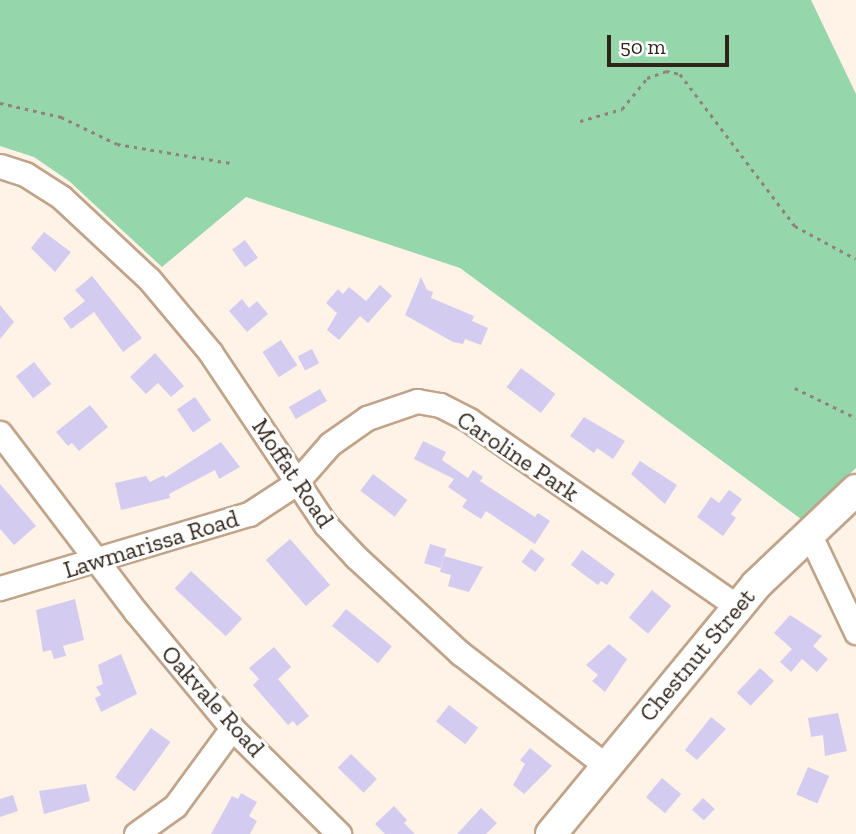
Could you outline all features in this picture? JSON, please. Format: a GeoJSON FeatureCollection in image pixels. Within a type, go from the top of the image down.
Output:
{"type":"FeatureCollection","features":[{"type":"Feature","properties":{"kind":"main road","name":"Chestnut Street"},"geometry":{"type":"LineString","coordinates":[[551,834],[738,607],[808,531],[856,490]]}},
{"type":"Feature","properties":{"kind":"street","name":"Moffat Road"},"geometry":{"type":"LineString","coordinates":[[0,166],[25,174],[61,197],[149,279],[210,352],[295,484],[326,526],[405,604],[479,668],[606,766]]}},
{"type":"Feature","properties":{"kind":"street","name":"Caroline Park"},"geometry":{"type":"LineString","coordinates":[[295,484],[330,444],[367,418],[417,401],[440,405],[470,420],[738,607]]}},
{"type":"Feature","properties":{"kind":"street","name":"Oakvale Road"},"geometry":{"type":"LineString","coordinates":[[0,433],[96,561],[232,728],[339,834]]}},
{"type":"Feature","properties":{"kind":"street","name":"Lawmarissa Road"},"geometry":{"type":"LineString","coordinates":[[0,588],[250,514],[295,484]]}},
{"type":"Feature","properties":{"kind":"street"},"geometry":{"type":"LineString","coordinates":[[808,531],[856,632]]}},
{"type":"Feature","properties":{"kind":"street"},"geometry":{"type":"LineString","coordinates":[[136,834],[175,806],[232,728]]}},
{"type":"Feature","properties":{"kind":"path"},"geometry":{"type":"LineString","coordinates":[[580,121],[617,112],[647,78],[666,71],[680,74],[795,226],[856,259]]}},
{"type":"Feature","properties":{"kind":"path"},"geometry":{"type":"LineString","coordinates":[[0,103],[61,117],[128,147],[230,163]]}},
{"type":"Feature","properties":{"kind":"path"},"geometry":{"type":"LineString","coordinates":[[795,388],[856,418]]}},
{"type":"Feature","properties":{"kind":"green space"},"geometry":{"type":"Polygon","coordinates":[[[0,0],[811,0],[856,94],[856,468],[801,519],[460,268],[246,197],[162,267],[69,181],[34,157],[0,146],[0,0]]]}},
{"type":"Feature","properties":{"kind":"building"},"geometry":{"type":"Polygon","coordinates":[[[44,232],[71,252],[55,272],[31,248],[44,232]]]}},
{"type":"Feature","properties":{"kind":"building"},"geometry":{"type":"Polygon","coordinates":[[[245,240],[258,258],[245,267],[232,249],[245,240]]]}},
{"type":"Feature","properties":{"kind":"building"},"geometry":{"type":"Polygon","coordinates":[[[92,276],[142,338],[123,352],[94,312],[71,329],[63,318],[85,301],[75,290],[92,276]]]}},
{"type":"Feature","properties":{"kind":"building"},"geometry":{"type":"Polygon","coordinates":[[[421,277],[427,290],[433,292],[431,298],[474,316],[472,321],[488,328],[481,345],[465,339],[463,344],[453,342],[405,315],[421,277]]]}},
{"type":"Feature","properties":{"kind":"building"},"geometry":{"type":"Polygon","coordinates":[[[380,285],[392,296],[368,323],[360,316],[339,340],[327,330],[337,313],[326,303],[338,289],[343,294],[349,287],[366,301],[380,285]]]}},
{"type":"Feature","properties":{"kind":"building"},"geometry":{"type":"Polygon","coordinates":[[[242,299],[249,308],[257,301],[268,314],[247,332],[229,311],[242,299]]]}},
{"type":"Feature","properties":{"kind":"building"},"geometry":{"type":"Polygon","coordinates":[[[0,305],[14,322],[0,339],[0,305]]]}},
{"type":"Feature","properties":{"kind":"building"},"geometry":{"type":"Polygon","coordinates":[[[281,340],[297,365],[279,377],[263,352],[281,340]]]}},
{"type":"Feature","properties":{"kind":"building"},"geometry":{"type":"Polygon","coordinates":[[[312,349],[319,363],[305,371],[298,356],[312,349]]]}},
{"type":"Feature","properties":{"kind":"building"},"geometry":{"type":"Polygon","coordinates":[[[155,353],[184,386],[171,397],[158,383],[146,394],[130,377],[155,353]]]}},
{"type":"Feature","properties":{"kind":"building"},"geometry":{"type":"Polygon","coordinates":[[[34,362],[51,384],[33,398],[16,376],[34,362]]]}},
{"type":"Feature","properties":{"kind":"building"},"geometry":{"type":"Polygon","coordinates":[[[521,368],[555,394],[541,413],[507,387],[521,368]]]}},
{"type":"Feature","properties":{"kind":"building"},"geometry":{"type":"Polygon","coordinates":[[[320,389],[327,401],[296,419],[289,407],[320,389]]]}},
{"type":"Feature","properties":{"kind":"building"},"geometry":{"type":"Polygon","coordinates":[[[195,397],[211,420],[193,433],[177,410],[195,397]]]}},
{"type":"Feature","properties":{"kind":"building"},"geometry":{"type":"Polygon","coordinates":[[[90,405],[108,427],[79,451],[72,443],[68,446],[56,432],[90,405]]]}},
{"type":"Feature","properties":{"kind":"building"},"geometry":{"type":"Polygon","coordinates":[[[584,417],[625,441],[613,459],[597,448],[594,453],[570,436],[584,417]]]}},
{"type":"Feature","properties":{"kind":"building"},"geometry":{"type":"Polygon","coordinates":[[[423,441],[446,452],[442,460],[468,478],[473,470],[483,477],[480,481],[535,517],[538,513],[550,521],[535,544],[486,511],[481,519],[462,507],[467,500],[448,487],[454,479],[414,459],[423,441]]]}},
{"type":"Feature","properties":{"kind":"building"},"geometry":{"type":"Polygon","coordinates":[[[221,442],[240,467],[219,479],[215,470],[169,494],[170,498],[121,510],[115,483],[146,476],[150,482],[164,475],[165,478],[221,442]]]}},
{"type":"Feature","properties":{"kind":"building"},"geometry":{"type":"Polygon","coordinates":[[[640,461],[677,485],[665,504],[631,474],[640,461]]]}},
{"type":"Feature","properties":{"kind":"building"},"geometry":{"type":"Polygon","coordinates":[[[373,474],[407,500],[395,517],[360,491],[373,474]]]}},
{"type":"Feature","properties":{"kind":"building"},"geometry":{"type":"Polygon","coordinates":[[[0,484],[36,526],[14,545],[0,529],[0,484]]]}},
{"type":"Feature","properties":{"kind":"building"},"geometry":{"type":"Polygon","coordinates":[[[729,490],[742,499],[731,514],[736,518],[723,536],[697,517],[711,497],[719,503],[729,490]]]}},
{"type":"Feature","properties":{"kind":"building"},"geometry":{"type":"Polygon","coordinates":[[[290,539],[330,585],[306,606],[266,560],[290,539]]]}},
{"type":"Feature","properties":{"kind":"building"},"geometry":{"type":"Polygon","coordinates":[[[430,544],[446,549],[440,568],[424,563],[430,544]]]}},
{"type":"Feature","properties":{"kind":"building"},"geometry":{"type":"Polygon","coordinates":[[[531,549],[545,559],[535,572],[522,562],[531,549]]]}},
{"type":"Feature","properties":{"kind":"building"},"geometry":{"type":"Polygon","coordinates":[[[582,550],[615,574],[607,585],[601,581],[598,585],[571,565],[582,550]]]}},
{"type":"Feature","properties":{"kind":"building"},"geometry":{"type":"Polygon","coordinates":[[[444,556],[483,567],[469,592],[448,586],[451,575],[440,572],[444,556]]]}},
{"type":"Feature","properties":{"kind":"building"},"geometry":{"type":"Polygon","coordinates":[[[191,571],[242,619],[226,636],[175,589],[191,571]]]}},
{"type":"Feature","properties":{"kind":"building"},"geometry":{"type":"Polygon","coordinates":[[[652,590],[671,606],[648,634],[629,618],[652,590]]]}},
{"type":"Feature","properties":{"kind":"building"},"geometry":{"type":"Polygon","coordinates":[[[75,599],[84,640],[63,646],[66,656],[54,659],[51,650],[43,652],[36,610],[75,599]]]}},
{"type":"Feature","properties":{"kind":"building"},"geometry":{"type":"Polygon","coordinates":[[[346,609],[392,646],[378,663],[332,626],[346,609]]]}},
{"type":"Feature","properties":{"kind":"building"},"geometry":{"type":"Polygon","coordinates":[[[790,615],[822,636],[813,646],[828,659],[817,672],[802,659],[791,672],[780,662],[792,649],[774,633],[790,615]]]}},
{"type":"Feature","properties":{"kind":"building"},"geometry":{"type":"Polygon","coordinates":[[[609,644],[627,659],[605,692],[592,681],[598,675],[586,665],[609,644]]]}},
{"type":"Feature","properties":{"kind":"building"},"geometry":{"type":"Polygon","coordinates":[[[274,647],[291,667],[278,679],[309,716],[297,726],[293,721],[288,725],[253,685],[259,679],[249,668],[274,647]]]}},
{"type":"Feature","properties":{"kind":"building"},"geometry":{"type":"Polygon","coordinates":[[[121,654],[137,694],[101,712],[95,698],[101,695],[96,687],[103,684],[98,665],[121,654]]]}},
{"type":"Feature","properties":{"kind":"building"},"geometry":{"type":"Polygon","coordinates":[[[760,668],[774,681],[751,706],[737,693],[760,668]]]}},
{"type":"Feature","properties":{"kind":"building"},"geometry":{"type":"Polygon","coordinates":[[[449,705],[478,728],[465,744],[436,722],[449,705]]]}},
{"type":"Feature","properties":{"kind":"building"},"geometry":{"type":"Polygon","coordinates":[[[838,713],[847,751],[825,756],[823,735],[811,737],[808,718],[838,713]]]}},
{"type":"Feature","properties":{"kind":"building"},"geometry":{"type":"Polygon","coordinates":[[[711,717],[726,729],[697,760],[685,750],[711,717]]]}},
{"type":"Feature","properties":{"kind":"building"},"geometry":{"type":"Polygon","coordinates":[[[151,728],[170,742],[135,791],[115,777],[151,728]]]}},
{"type":"Feature","properties":{"kind":"building"},"geometry":{"type":"Polygon","coordinates":[[[530,748],[552,766],[524,794],[513,785],[525,764],[520,760],[530,748]]]}},
{"type":"Feature","properties":{"kind":"building"},"geometry":{"type":"Polygon","coordinates":[[[351,754],[377,779],[364,793],[338,768],[351,754]]]}},
{"type":"Feature","properties":{"kind":"building"},"geometry":{"type":"Polygon","coordinates":[[[808,767],[829,776],[817,804],[796,795],[808,767]]]}},
{"type":"Feature","properties":{"kind":"building"},"geometry":{"type":"Polygon","coordinates":[[[662,778],[681,794],[665,813],[646,797],[662,778]]]}},
{"type":"Feature","properties":{"kind":"building"},"geometry":{"type":"Polygon","coordinates":[[[86,784],[90,801],[44,814],[39,791],[86,784]]]}},
{"type":"Feature","properties":{"kind":"building"},"geometry":{"type":"Polygon","coordinates":[[[241,793],[257,802],[249,816],[257,821],[250,834],[211,834],[232,796],[238,799],[241,793]]]}},
{"type":"Feature","properties":{"kind":"building"},"geometry":{"type":"Polygon","coordinates":[[[13,795],[18,811],[0,817],[0,799],[13,795]]]}},
{"type":"Feature","properties":{"kind":"building"},"geometry":{"type":"Polygon","coordinates":[[[703,798],[715,809],[704,821],[692,810],[703,798]]]}},
{"type":"Feature","properties":{"kind":"building"},"geometry":{"type":"Polygon","coordinates":[[[394,806],[407,820],[404,823],[415,834],[385,834],[375,824],[394,806]]]}},
{"type":"Feature","properties":{"kind":"building"},"geometry":{"type":"Polygon","coordinates":[[[481,808],[497,823],[486,834],[457,834],[481,808]]]}}]}
